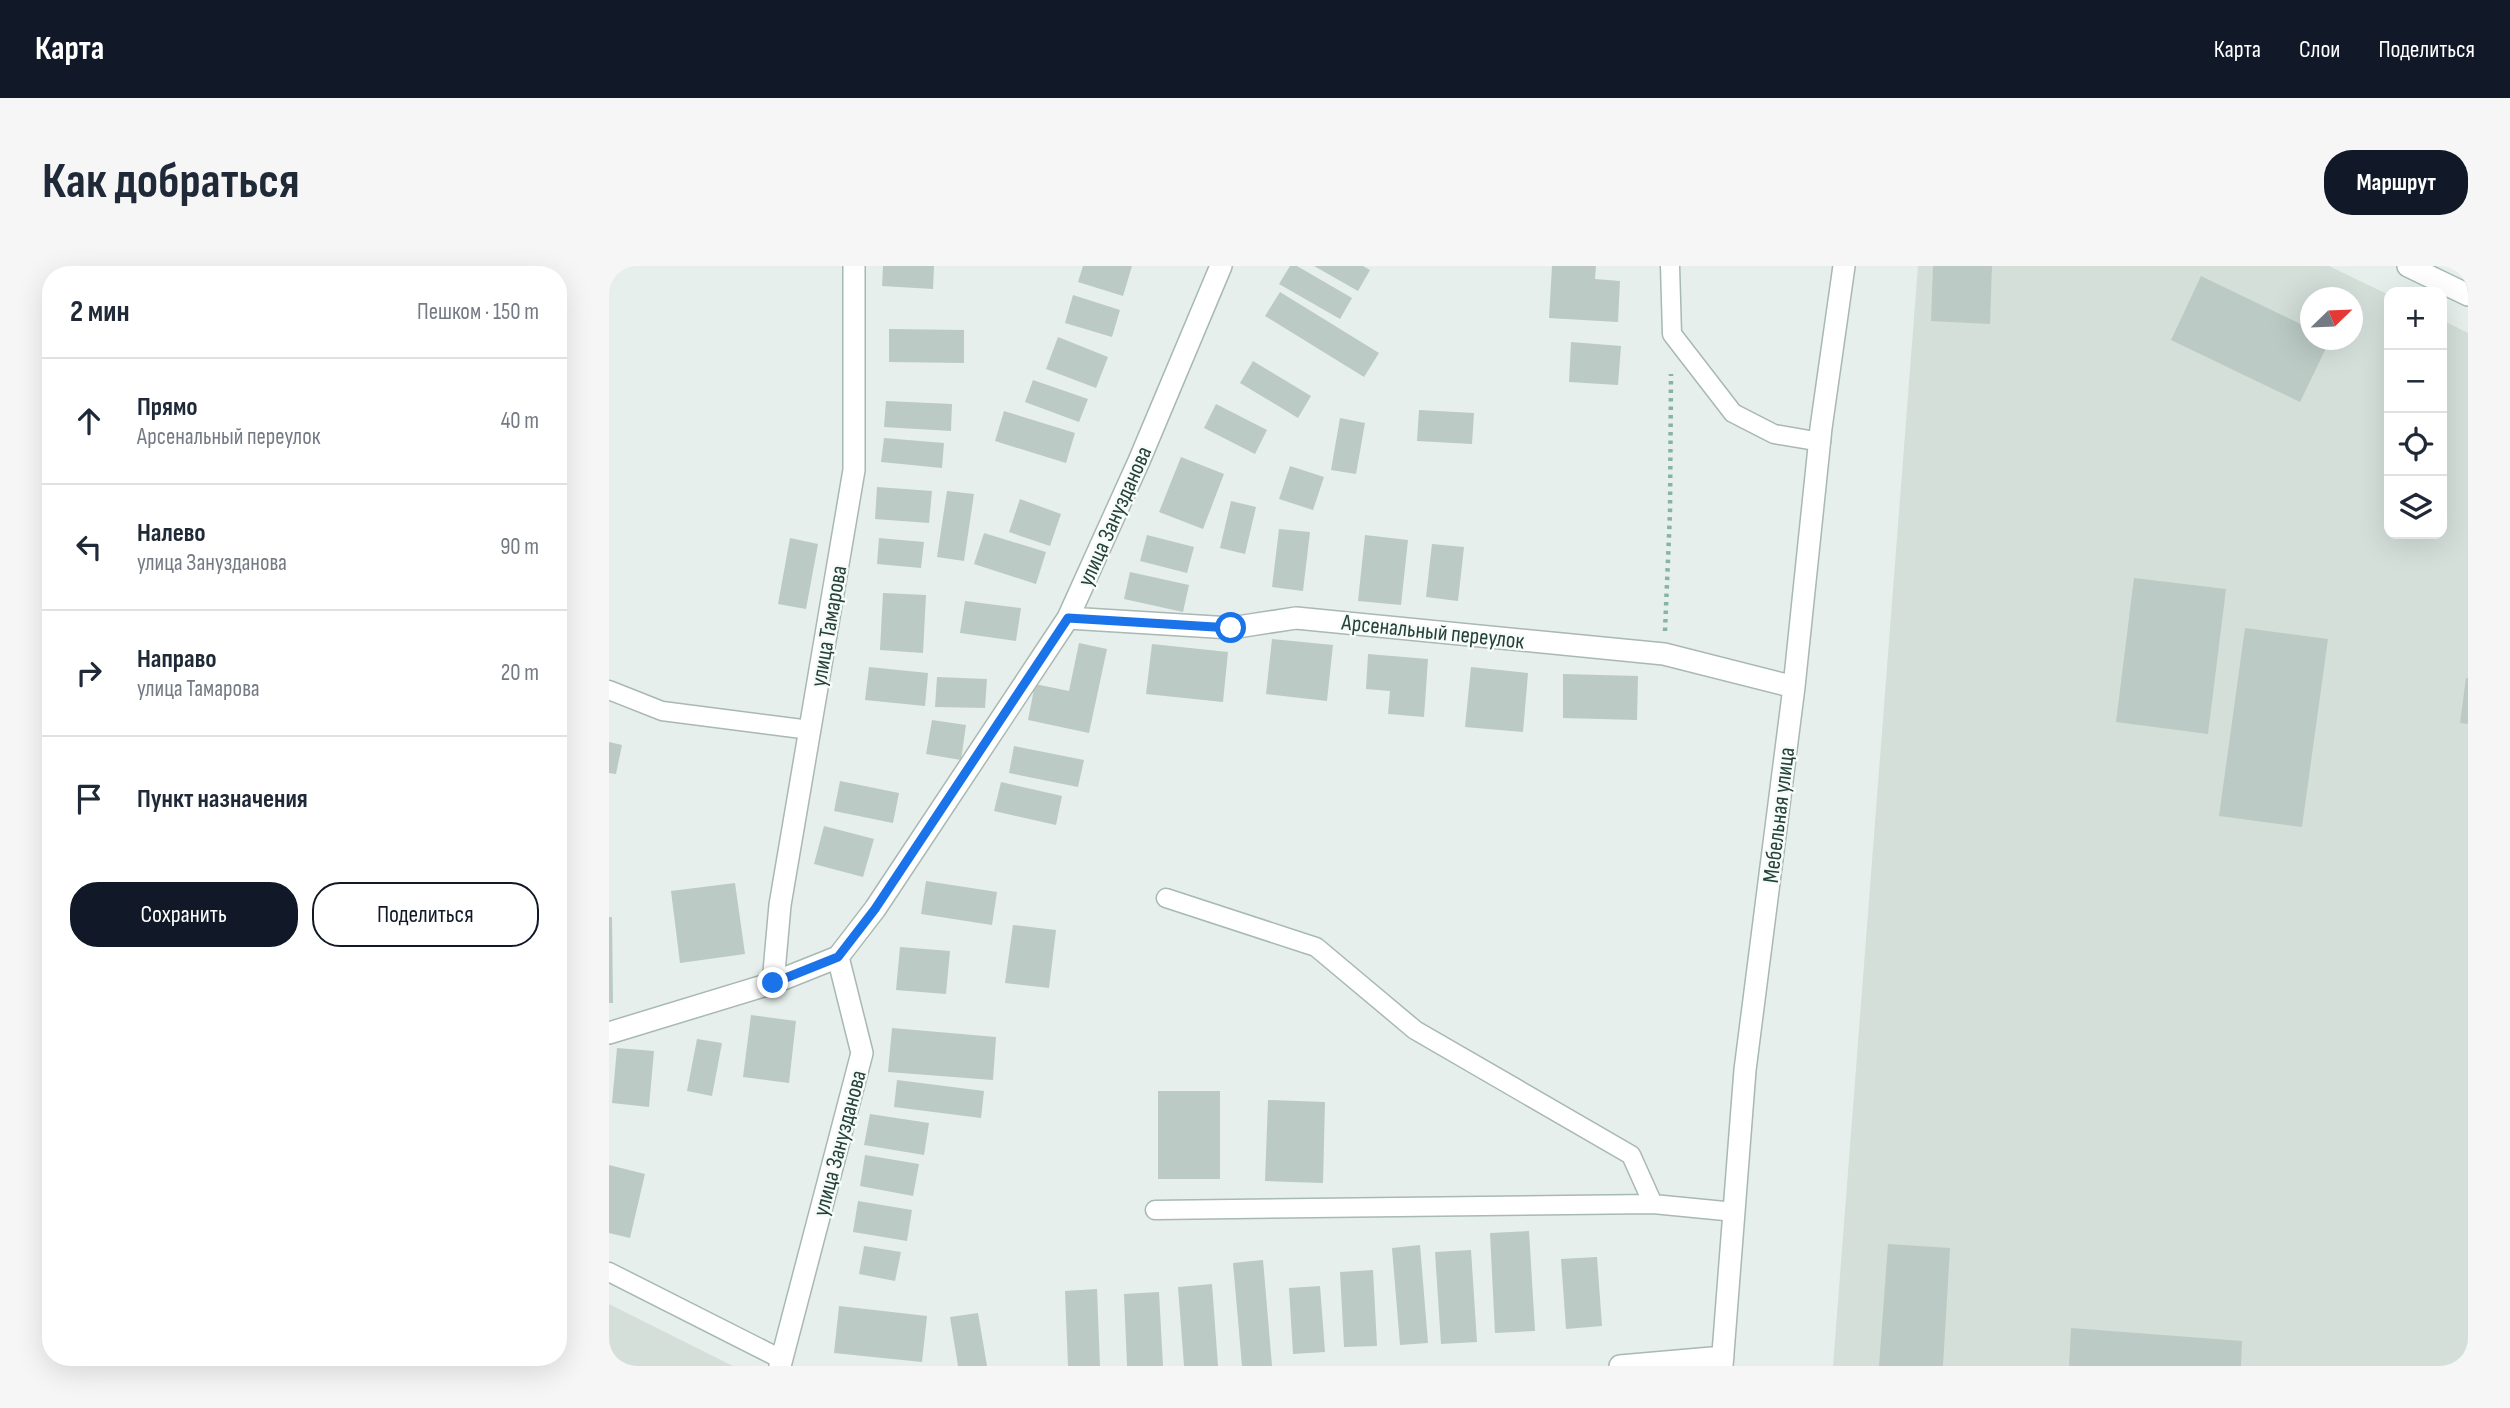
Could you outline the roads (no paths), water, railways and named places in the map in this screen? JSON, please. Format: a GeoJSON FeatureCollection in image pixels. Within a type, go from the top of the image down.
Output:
{"type":"FeatureCollection","features":[{"type":"Feature","properties":{"kind":"street","name":"улица Тамарова"},"geometry":{"type":"LineString","coordinates":[[773,983],[780,905],[855,470],[854,266]]}},
{"type":"Feature","properties":{"kind":"street","name":"улица Занузданова"},"geometry":{"type":"LineString","coordinates":[[780,1363],[862,1053],[838,957],[875,909],[1068,618],[1139,461],[1221,266]]}},
{"type":"Feature","properties":{"kind":"street","name":"Мебельная улица"},"geometry":{"type":"LineString","coordinates":[[1722,1361],[1745,1070],[1794,687],[1821,428],[1845,266]]}},
{"type":"Feature","properties":{"kind":"street"},"geometry":{"type":"LineString","coordinates":[[2408,266],[2468,295]]}},
{"type":"Feature","properties":{"kind":"street","name":"Арсенальный переулок"},"geometry":{"type":"LineString","coordinates":[[1068,618],[1231,628],[1296,618],[1664,654],[1794,687]]}},
{"type":"Feature","properties":{"kind":"street"},"geometry":{"type":"LineString","coordinates":[[609,1033],[773,983],[838,957]]}},
{"type":"Feature","properties":{"kind":"street"},"geometry":{"type":"LineString","coordinates":[[1620,1366],[1722,1361]]}},
{"type":"Feature","properties":{"kind":"lane"},"geometry":{"type":"LineString","coordinates":[[1670,266],[1672,334],[1733,413],[1774,435],[1821,442]]}},
{"type":"Feature","properties":{"kind":"lane"},"geometry":{"type":"LineString","coordinates":[[609,690],[661,711],[810,730]]}},
{"type":"Feature","properties":{"kind":"lane"},"geometry":{"type":"LineString","coordinates":[[1166,898],[1317,947],[1415,1030],[1631,1155],[1653,1204]]}},
{"type":"Feature","properties":{"kind":"lane"},"geometry":{"type":"LineString","coordinates":[[1155,1210],[1653,1204],[1735,1212]]}},
{"type":"Feature","properties":{"kind":"lane"},"geometry":{"type":"LineString","coordinates":[[609,1272],[780,1363]]}}]}
